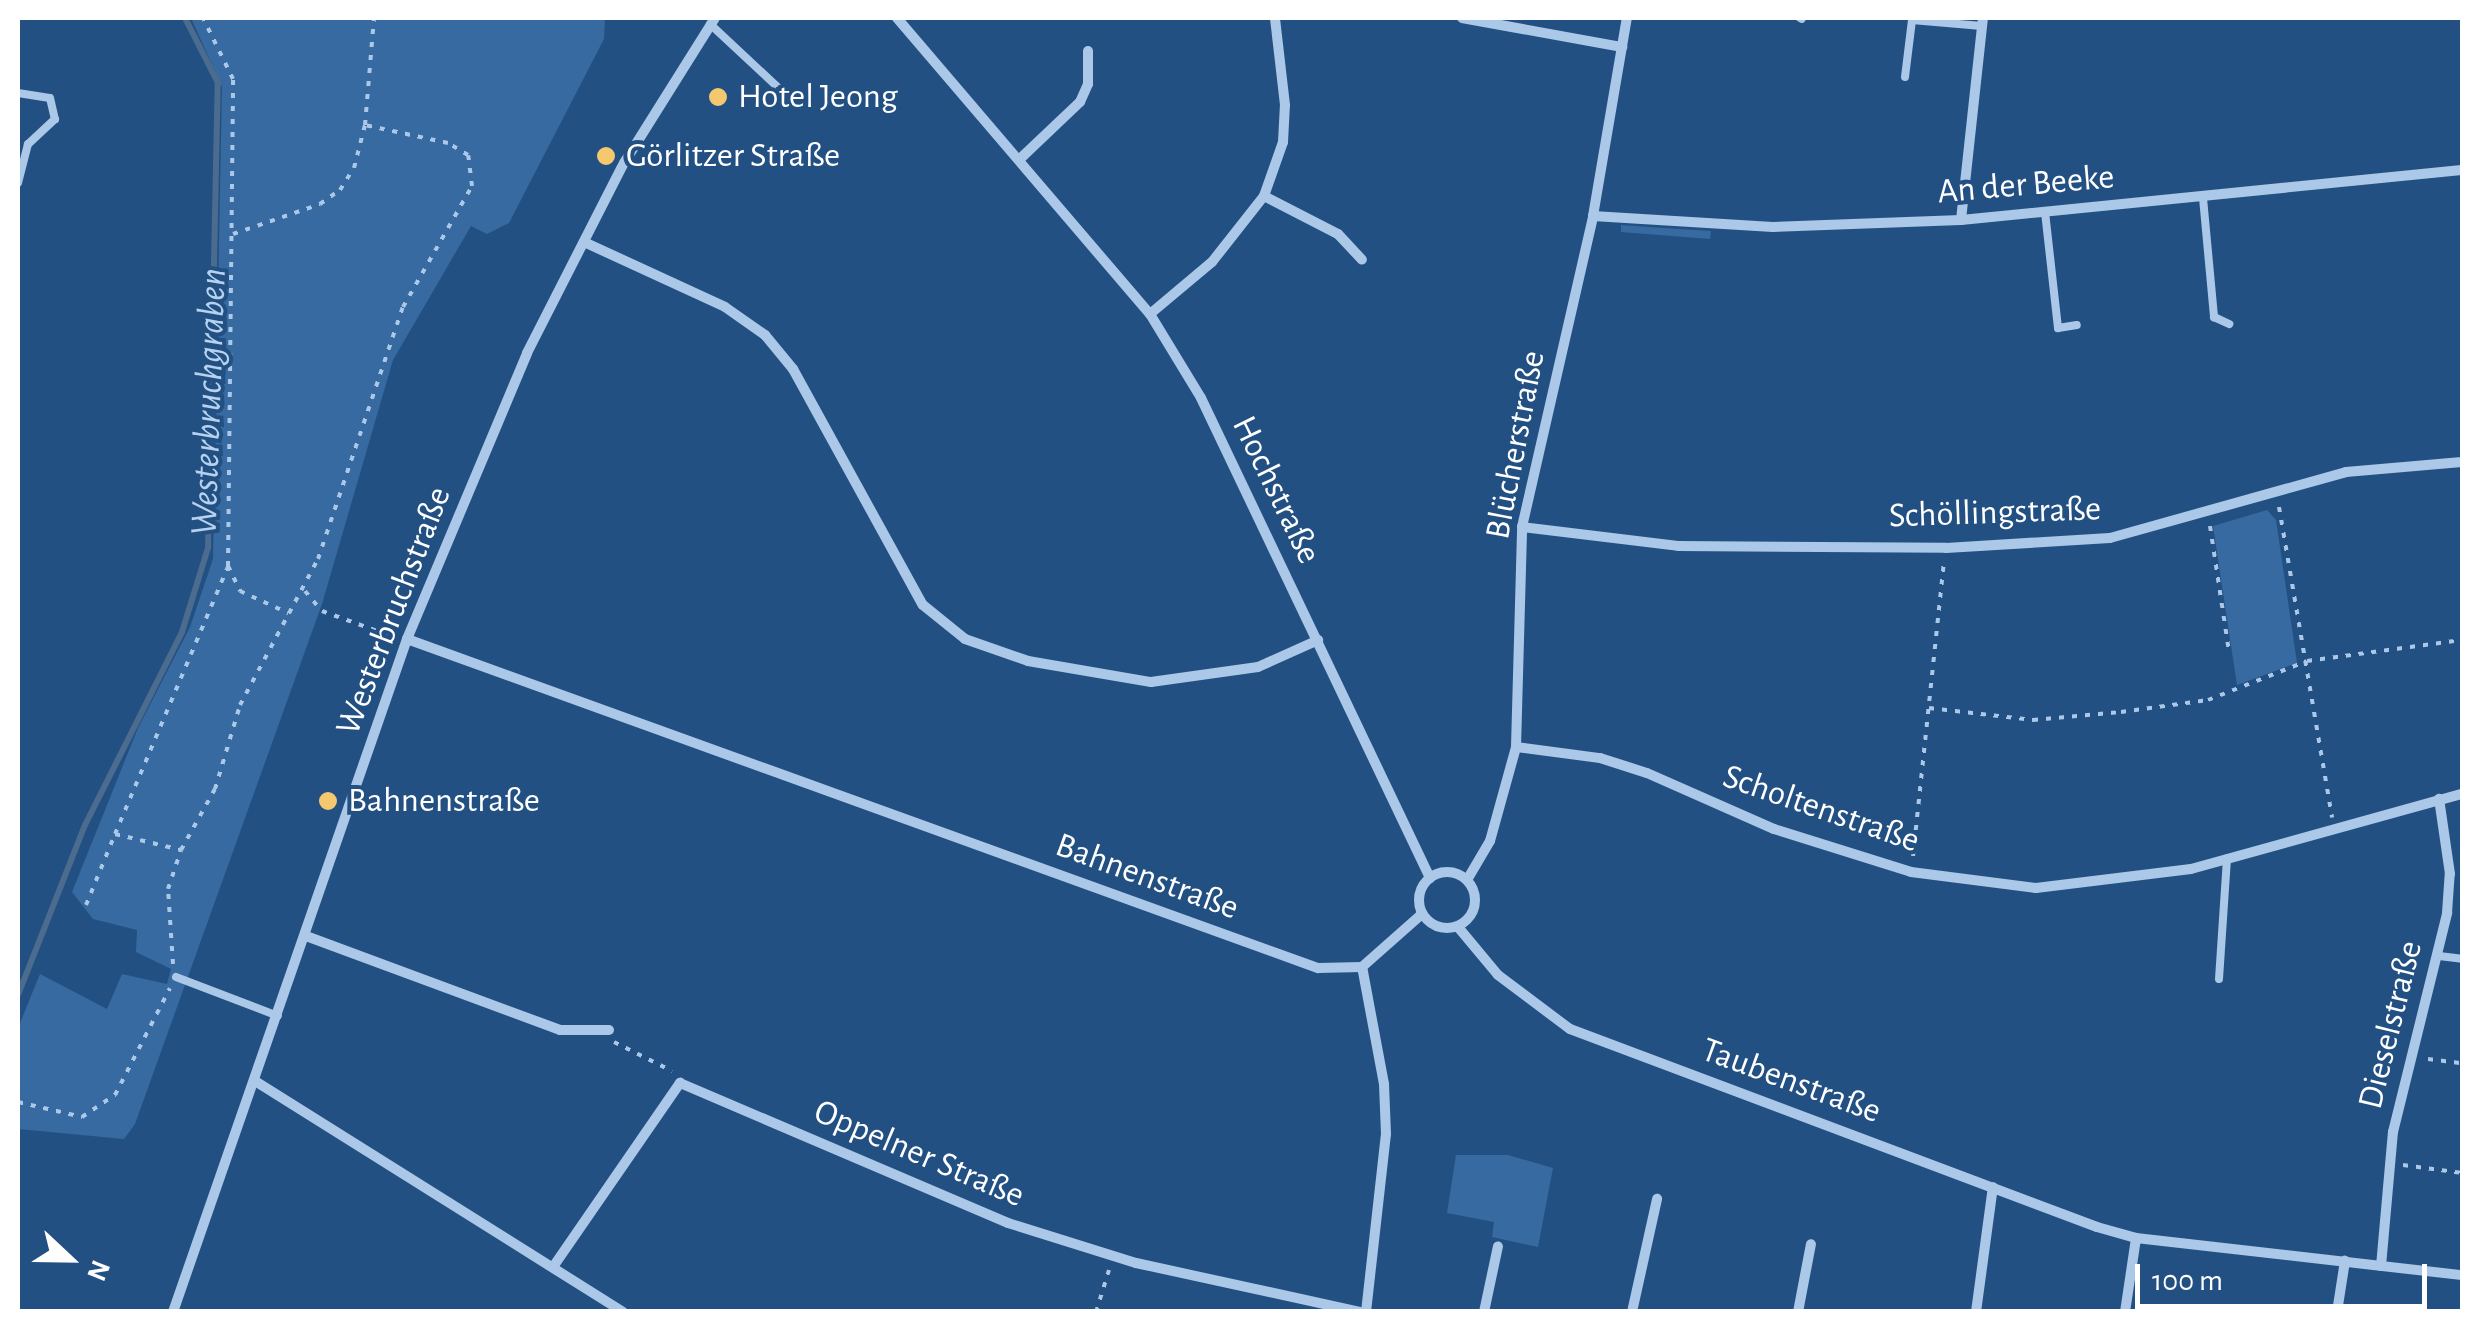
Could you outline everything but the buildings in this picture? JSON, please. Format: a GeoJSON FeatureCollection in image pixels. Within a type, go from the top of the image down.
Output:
{"type":"FeatureCollection","features":[{"type":"Feature","properties":{"kind":"street","name":"Hochstraße"},"geometry":{"type":"LineString","coordinates":[[897,18],[1022,156],[1150,314],[1201,398],[1430,878]]}},
{"type":"Feature","properties":{"kind":"street"},"geometry":{"type":"LineString","coordinates":[[1150,314],[1212,262],[1264,196],[1282,142],[1285,104],[1275,18]]}},
{"type":"Feature","properties":{"kind":"street"},"geometry":{"type":"LineString","coordinates":[[1462,18],[1622,47]]}},
{"type":"Feature","properties":{"kind":"street","name":"Blücherstraße"},"geometry":{"type":"LineString","coordinates":[[1467,880],[1490,840],[1516,747],[1522,527],[1593,216],[1627,18]]}},
{"type":"Feature","properties":{"kind":"street","name":"Westerbruchstraße"},"geometry":{"type":"LineString","coordinates":[[173,1312],[406,641],[527,353],[584,242],[713,21]]}},
{"type":"Feature","properties":{"kind":"street"},"geometry":{"type":"LineString","coordinates":[[1961,220],[1982,22]]}},
{"type":"Feature","properties":{"kind":"street"},"geometry":{"type":"LineString","coordinates":[[1022,156],[1080,102],[1088,84],[1088,51]]}},
{"type":"Feature","properties":{"kind":"street","name":"An der Beeke"},"geometry":{"type":"LineString","coordinates":[[1593,216],[1774,226],[1961,220],[2462,170]]}},
{"type":"Feature","properties":{"kind":"street"},"geometry":{"type":"LineString","coordinates":[[1264,196],[1338,234],[1362,260]]}},
{"type":"Feature","properties":{"kind":"street"},"geometry":{"type":"LineString","coordinates":[[584,242],[725,307],[765,335],[792,370],[923,605],[965,640],[1028,660],[1151,682],[1244,670],[1318,640]]}},
{"type":"Feature","properties":{"kind":"street","name":"Schöllingstraße"},"geometry":{"type":"LineString","coordinates":[[1522,527],[1678,546],[1946,548],[2110,538],[2346,472],[2462,462]]}},
{"type":"Feature","properties":{"kind":"street","name":"Bahnenstraße"},"geometry":{"type":"LineString","coordinates":[[406,641],[1318,968],[1362,967]]}},
{"type":"Feature","properties":{"kind":"street","name":"Scholtenstraße"},"geometry":{"type":"LineString","coordinates":[[1516,747],[1600,758],[1774,828],[1911,872],[2036,888],[2106,884],[2227,858],[2333,826],[2462,794]]}},
{"type":"Feature","properties":{"kind":"street","name":"Dieselstraße"},"geometry":{"type":"LineString","coordinates":[[2382,1266],[2388,1163],[2439,956],[2450,874],[2439,799]]}},
{"type":"Feature","properties":{"kind":"street"},"geometry":{"type":"LineString","coordinates":[[1442,872],[1467,880],[1475,906],[1458,927],[1442,928],[1422,914],[1420,892],[1430,878],[1442,872]]}},
{"type":"Feature","properties":{"kind":"street"},"geometry":{"type":"LineString","coordinates":[[1363,1312],[1386,1134],[1384,1084],[1362,967],[1422,914]]}},
{"type":"Feature","properties":{"kind":"street","name":"Taubenstraße"},"geometry":{"type":"LineString","coordinates":[[1458,927],[1498,974],[1570,1030],[2136,1238],[2462,1275]]}},
{"type":"Feature","properties":{"kind":"street"},"geometry":{"type":"LineString","coordinates":[[306,936],[560,1030],[609,1030]]}},
{"type":"Feature","properties":{"kind":"street"},"geometry":{"type":"LineString","coordinates":[[255,1081],[623,1312]]}},
{"type":"Feature","properties":{"kind":"street"},"geometry":{"type":"LineString","coordinates":[[552,1267],[680,1083]]}},
{"type":"Feature","properties":{"kind":"street","name":"Oppelner Straße"},"geometry":{"type":"LineString","coordinates":[[680,1083],[1008,1223],[1114,1256],[1363,1312]]}},
{"type":"Feature","properties":{"kind":"street"},"geometry":{"type":"LineString","coordinates":[[1976,1312],[1993,1187]]}},
{"type":"Feature","properties":{"kind":"street"},"geometry":{"type":"LineString","coordinates":[[1632,1312],[1656,1199]]}},
{"type":"Feature","properties":{"kind":"street"},"geometry":{"type":"LineString","coordinates":[[2125,1312],[2136,1238]]}},
{"type":"Feature","properties":{"kind":"street"},"geometry":{"type":"LineString","coordinates":[[1798,1312],[1811,1244]]}},
{"type":"Feature","properties":{"kind":"street"},"geometry":{"type":"LineString","coordinates":[[1484,1312],[1498,1246]]}},
{"type":"Feature","properties":{"kind":"street"},"geometry":{"type":"LineString","coordinates":[[2337,1312],[2346,1261]]}},
{"type":"Feature","properties":{"kind":"lane"},"geometry":{"type":"LineString","coordinates":[[1905,77],[1912,20],[1982,22]]}},
{"type":"Feature","properties":{"kind":"lane"},"geometry":{"type":"LineString","coordinates":[[713,21],[798,106]]}},
{"type":"Feature","properties":{"kind":"lane"},"geometry":{"type":"LineString","coordinates":[[18,93],[50,98],[54,119],[28,144],[18,183]]}},
{"type":"Feature","properties":{"kind":"lane"},"geometry":{"type":"LineString","coordinates":[[2203,198],[2214,317],[2229,324]]}},
{"type":"Feature","properties":{"kind":"lane"},"geometry":{"type":"LineString","coordinates":[[2045,212],[2058,328],[2078,326]]}},
{"type":"Feature","properties":{"kind":"lane"},"geometry":{"type":"LineString","coordinates":[[2219,980],[2227,858]]}},
{"type":"Feature","properties":{"kind":"lane"},"geometry":{"type":"LineString","coordinates":[[2439,956],[2462,959]]}},
{"type":"Feature","properties":{"kind":"lane"},"geometry":{"type":"LineString","coordinates":[[176,977],[278,1016]]}},
{"type":"Feature","properties":{"kind":"path"},"geometry":{"type":"LineString","coordinates":[[86,905],[228,566],[233,79],[203,18]]}},
{"type":"Feature","properties":{"kind":"path"},"geometry":{"type":"LineString","coordinates":[[233,234],[320,204],[340,190],[354,168],[365,124],[374,18]]}},
{"type":"Feature","properties":{"kind":"path"},"geometry":{"type":"LineString","coordinates":[[18,1102],[82,1117],[115,1095],[176,977],[168,890],[181,850],[215,789],[240,705],[288,613],[304,591],[403,307],[472,186],[468,156],[448,144],[365,124]]}},
{"type":"Feature","properties":{"kind":"path"},"geometry":{"type":"LineString","coordinates":[[2276,492],[2308,661],[2333,826]]}},
{"type":"Feature","properties":{"kind":"path"},"geometry":{"type":"LineString","coordinates":[[2208,511],[2229,652]]}},
{"type":"Feature","properties":{"kind":"path"},"geometry":{"type":"LineString","coordinates":[[1911,872],[1946,548]]}},
{"type":"Feature","properties":{"kind":"path"},"geometry":{"type":"LineString","coordinates":[[228,566],[240,591],[288,613]]}},
{"type":"Feature","properties":{"kind":"path"},"geometry":{"type":"LineString","coordinates":[[304,591],[322,612],[406,641]]}},
{"type":"Feature","properties":{"kind":"path"},"geometry":{"type":"LineString","coordinates":[[1929,708],[2033,720],[2122,712],[2208,700],[2308,661],[2462,640]]}},
{"type":"Feature","properties":{"kind":"path"},"geometry":{"type":"LineString","coordinates":[[115,834],[181,850]]}},
{"type":"Feature","properties":{"kind":"path"},"geometry":{"type":"LineString","coordinates":[[609,1030],[617,1046],[674,1072],[680,1083]]}},
{"type":"Feature","properties":{"kind":"path"},"geometry":{"type":"LineString","coordinates":[[2412,1055],[2462,1064]]}},
{"type":"Feature","properties":{"kind":"path"},"geometry":{"type":"LineString","coordinates":[[2388,1163],[2462,1173]]}},
{"type":"Feature","properties":{"kind":"path"},"geometry":{"type":"LineString","coordinates":[[1096,1312],[1114,1256]]}},
{"type":"Feature","properties":{"kind":"shaded area"},"geometry":{"type":"Polygon","coordinates":[[[191,18],[605,18],[604,39],[509,223],[487,234],[471,226],[393,360],[322,604],[135,1124],[124,1139],[18,1129],[18,1028],[40,974],[107,1009],[122,974],[167,984],[171,969],[136,952],[137,930],[93,919],[72,892],[138,728],[190,627],[213,559],[222,87],[191,18]]]}},
{"type":"Feature","properties":{"kind":"shaded area"},"geometry":{"type":"Polygon","coordinates":[[[1621,225],[1711,231],[1710,239],[1621,232],[1621,225]]]}},
{"type":"Feature","properties":{"kind":"shaded area"},"geometry":{"type":"Polygon","coordinates":[[[2267,510],[2276,520],[2297,663],[2237,685],[2213,526],[2267,510]]]}},
{"type":"Feature","properties":{"kind":"shaded area"},"geometry":{"type":"Polygon","coordinates":[[[1456,1155],[1508,1155],[1553,1168],[1538,1247],[1492,1237],[1494,1222],[1447,1213],[1456,1155]]]}},
{"type":"Feature","properties":{"kind":"waterway","name":"Westerbruchgraben"},"geometry":{"type":"LineString","coordinates":[[18,995],[85,825],[182,632],[208,548],[218,83],[185,18]]}},
{"type":"Feature","properties":{"kind":"place","name":"Hotel Jeong"},"geometry":{"type":"Point","coordinates":[718,97]}},
{"type":"Feature","properties":{"kind":"place","name":"Görlitzer Straße"},"geometry":{"type":"Point","coordinates":[606,156]}},
{"type":"Feature","properties":{"kind":"place","name":"Bahnenstraße"},"geometry":{"type":"Point","coordinates":[328,801]}}]}
